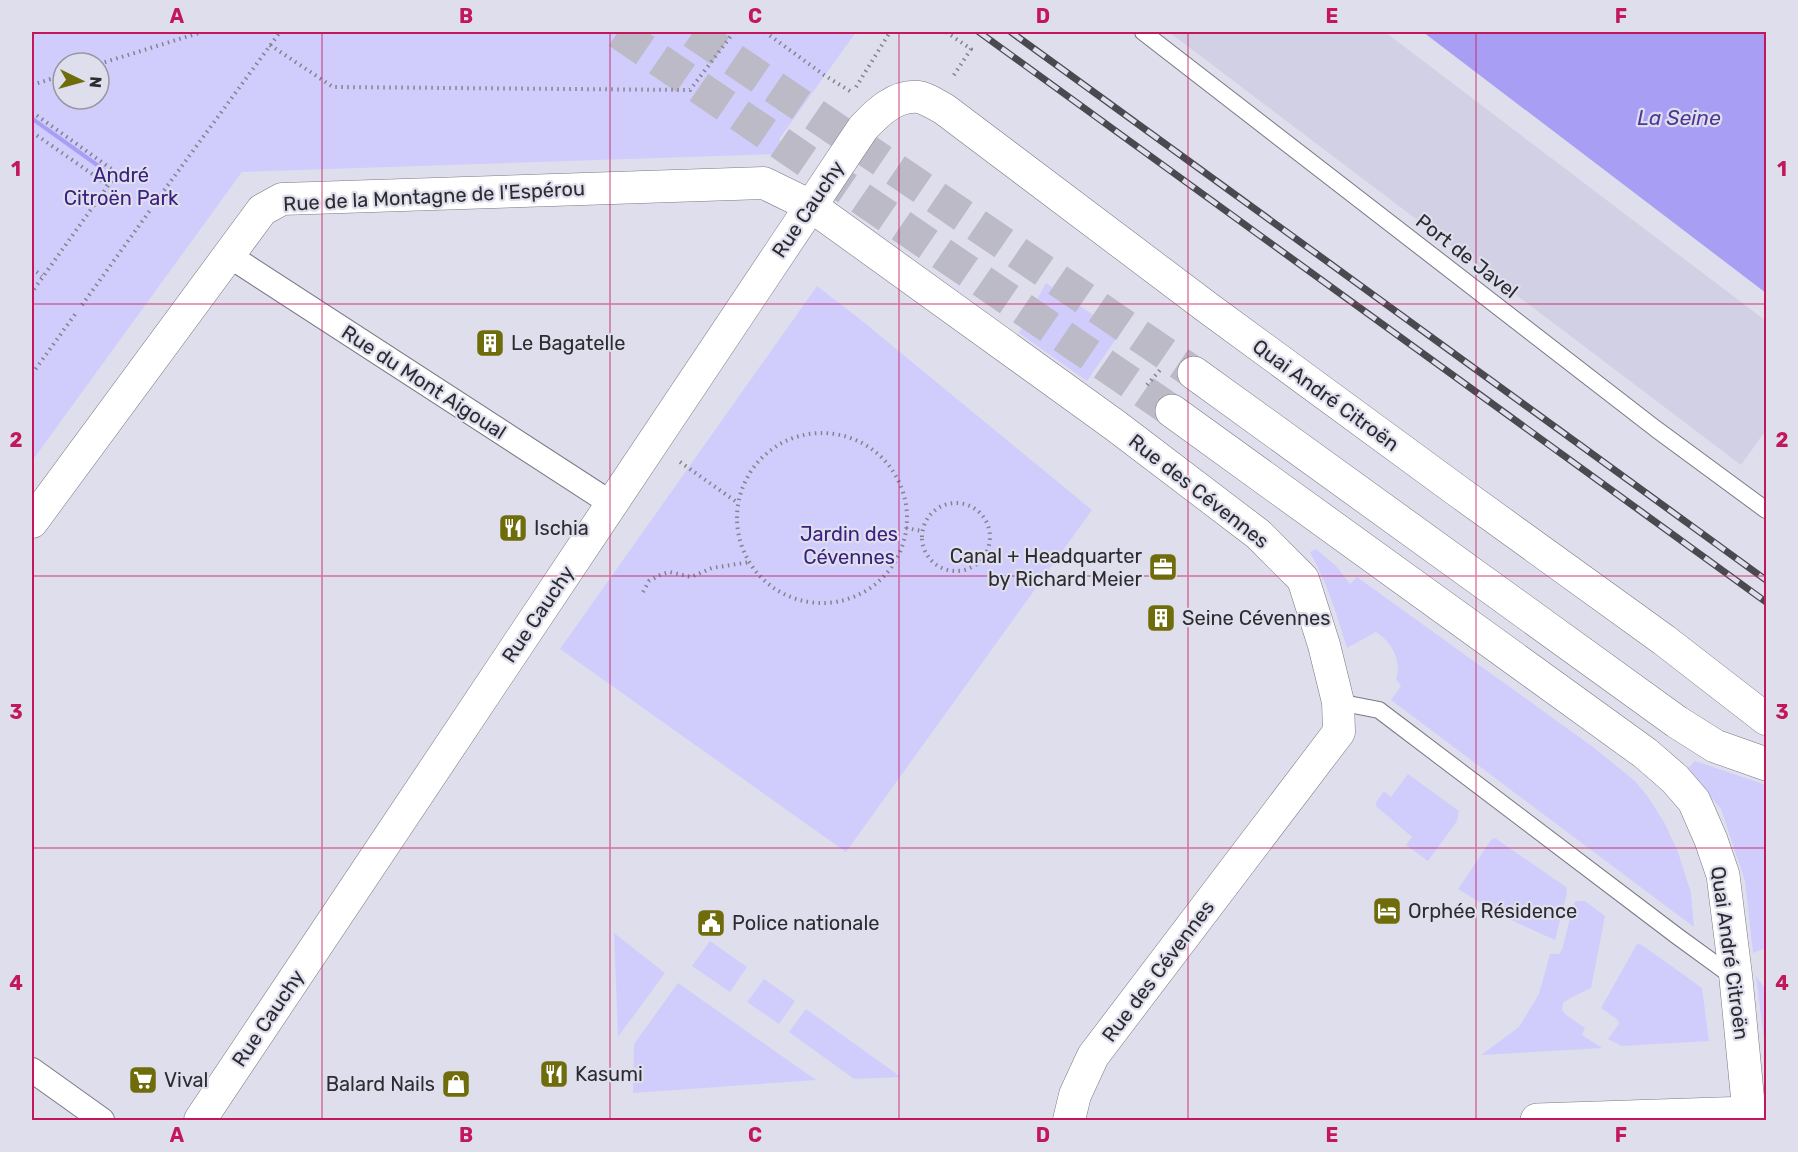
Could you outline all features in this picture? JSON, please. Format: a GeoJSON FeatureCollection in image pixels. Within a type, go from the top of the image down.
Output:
{"type":"FeatureCollection","features":[{"type":"Feature","properties":{"kind":"main road"},"geometry":{"type":"LineString","coordinates":[[1194,373],[1677,722],[1715,746],[1767,764]]}},
{"type":"Feature","properties":{"kind":"main road","name":"Quai André Citroën"},"geometry":{"type":"LineString","coordinates":[[1172,411],[1646,753],[1675,779],[1694,801],[1723,875],[1736,979],[1758,1113]]}},
{"type":"Feature","properties":{"kind":"main road"},"geometry":{"type":"LineString","coordinates":[[1537,1120],[1696,1118],[1758,1113]]}},
{"type":"Feature","properties":{"kind":"street","name":"Quai André Citroën"},"geometry":{"type":"LineString","coordinates":[[880,109],[903,98],[918,97],[944,109],[1208,308],[1664,640],[1767,719]]}},
{"type":"Feature","properties":{"kind":"street","name":"Rue Cauchy"},"geometry":{"type":"LineString","coordinates":[[200,1120],[862,128],[880,109]]}},
{"type":"Feature","properties":{"kind":"street","name":"Rue de la Montagne de l'Espérou"},"geometry":{"type":"LineString","coordinates":[[32,522],[262,210],[282,199],[764,183],[811,206]]}},
{"type":"Feature","properties":{"kind":"street","name":"Rue des Cévennes"},"geometry":{"type":"LineString","coordinates":[[811,206],[1116,426],[1258,534],[1303,579],[1324,645],[1338,702],[1339,732],[1093,1056],[1075,1095],[1069,1120]]}},
{"type":"Feature","properties":{"kind":"street","name":"Rue du Mont Aigoual"},"geometry":{"type":"LineString","coordinates":[[236,260],[612,504]]}},
{"type":"Feature","properties":{"kind":"street"},"geometry":{"type":"LineString","coordinates":[[32,1070],[102,1120]]}},
{"type":"Feature","properties":{"kind":"lane","name":"Port de Javel"},"geometry":{"type":"LineString","coordinates":[[1143,32],[1640,417],[1767,510]]}},
{"type":"Feature","properties":{"kind":"lane"},"geometry":{"type":"LineString","coordinates":[[1338,702],[1379,710],[1736,979]]}},
{"type":"Feature","properties":{"kind":"path"},"geometry":{"type":"LineString","coordinates":[[111,60],[202,32]]}},
{"type":"Feature","properties":{"kind":"path"},"geometry":{"type":"LineString","coordinates":[[157,200],[280,32]]}},
{"type":"Feature","properties":{"kind":"path"},"geometry":{"type":"LineString","coordinates":[[270,45],[333,87],[690,90],[734,32]]}},
{"type":"Feature","properties":{"kind":"path"},"geometry":{"type":"LineString","coordinates":[[765,32],[824,75]]}},
{"type":"Feature","properties":{"kind":"path"},"geometry":{"type":"LineString","coordinates":[[852,92],[890,32]]}},
{"type":"Feature","properties":{"kind":"path"},"geometry":{"type":"LineString","coordinates":[[946,32],[971,49],[961,63]]}},
{"type":"Feature","properties":{"kind":"path"},"geometry":{"type":"LineString","coordinates":[[32,85],[51,79]]}},
{"type":"Feature","properties":{"kind":"path"},"geometry":{"type":"LineString","coordinates":[[32,112],[117,173],[33,288]]}},
{"type":"Feature","properties":{"kind":"path"},"geometry":{"type":"LineString","coordinates":[[32,132],[108,185]]}},
{"type":"Feature","properties":{"kind":"path"},"geometry":{"type":"LineString","coordinates":[[82,305],[151,209]]}},
{"type":"Feature","properties":{"kind":"path"},"geometry":{"type":"LineString","coordinates":[[32,268],[42,276]]}},
{"type":"Feature","properties":{"kind":"path"},"geometry":{"type":"LineString","coordinates":[[32,374],[76,313]]}},
{"type":"Feature","properties":{"kind":"path"},"geometry":{"type":"LineString","coordinates":[[806,434],[840,435],[863,443],[876,452],[892,470],[903,494],[907,515],[906,528],[894,563],[880,580],[854,597],[835,602],[816,603],[784,594],[758,574],[744,553],[738,529],[738,503],[751,472],[774,447],[806,434]]}},
{"type":"Feature","properties":{"kind":"path"},"geometry":{"type":"LineString","coordinates":[[655,439],[688,468],[738,503]]}},
{"type":"Feature","properties":{"kind":"path"},"geometry":{"type":"LineString","coordinates":[[962,503],[984,517],[990,534],[990,544],[981,561],[964,571],[954,572],[944,570],[928,559],[924,550],[922,531],[930,515],[936,509],[944,505],[962,503]]}},
{"type":"Feature","properties":{"kind":"path"},"geometry":{"type":"LineString","coordinates":[[906,528],[922,531]]}},
{"type":"Feature","properties":{"kind":"path"},"geometry":{"type":"LineString","coordinates":[[643,592],[649,581],[662,574],[670,572],[692,577],[712,568],[750,562]]}},
{"type":"Feature","properties":{"kind":"shaded area"},"geometry":{"type":"Polygon","coordinates":[[[1169,32],[1385,32],[1766,321],[1766,430],[1741,465],[1169,32]]]}},
{"type":"Feature","properties":{"kind":"green space","name":"André Citroën Park"},"geometry":{"type":"Polygon","coordinates":[[[32,32],[856,32],[780,138],[780,154],[242,172],[32,461],[32,32]]]}},
{"type":"Feature","properties":{"kind":"green space"},"geometry":{"type":"Polygon","coordinates":[[[1046,283],[1120,333],[1087,381],[1019,333],[1046,283]]]}},
{"type":"Feature","properties":{"kind":"green space","name":"Jardin des Cévennes"},"geometry":{"type":"Polygon","coordinates":[[[817,286],[1092,510],[846,852],[560,649],[817,286]]]}},
{"type":"Feature","properties":{"kind":"green space"},"geometry":{"type":"Polygon","coordinates":[[[1316,549],[1336,566],[1350,584],[1357,577],[1593,747],[1635,781],[1664,822],[1678,852],[1691,893],[1694,927],[1391,700],[1401,686],[1396,679],[1397,659],[1387,641],[1376,632],[1347,648],[1327,587],[1310,552],[1316,549]]]}},
{"type":"Feature","properties":{"kind":"green space"},"geometry":{"type":"Polygon","coordinates":[[[1695,761],[1766,785],[1766,948],[1753,953],[1745,881],[1721,809],[1687,769],[1695,761]]]}},
{"type":"Feature","properties":{"kind":"green space"},"geometry":{"type":"Polygon","coordinates":[[[1408,774],[1459,811],[1457,821],[1428,861],[1406,845],[1412,837],[1376,806],[1376,802],[1384,791],[1391,797],[1408,774]]]}},
{"type":"Feature","properties":{"kind":"green space"},"geometry":{"type":"Polygon","coordinates":[[[1495,838],[1566,887],[1567,893],[1555,940],[1502,916],[1458,889],[1491,840],[1495,838]]]}},
{"type":"Feature","properties":{"kind":"green space"},"geometry":{"type":"Polygon","coordinates":[[[1576,901],[1585,901],[1605,916],[1591,988],[1563,1003],[1562,1010],[1585,1028],[1582,1035],[1602,1048],[1481,1055],[1519,1027],[1539,994],[1550,954],[1559,954],[1562,950],[1576,901]]]}},
{"type":"Feature","properties":{"kind":"green space"},"geometry":{"type":"Polygon","coordinates":[[[614,933],[665,973],[618,1037],[614,933]]]}},
{"type":"Feature","properties":{"kind":"green space"},"geometry":{"type":"Polygon","coordinates":[[[710,941],[747,967],[730,992],[692,966],[710,941]]]}},
{"type":"Feature","properties":{"kind":"green space"},"geometry":{"type":"Polygon","coordinates":[[[1637,944],[1642,945],[1702,988],[1709,1041],[1622,1046],[1608,1039],[1619,1024],[1618,1020],[1601,1008],[1637,944]]]}},
{"type":"Feature","properties":{"kind":"green space"},"geometry":{"type":"Polygon","coordinates":[[[1756,976],[1766,990],[1765,1047],[1756,976]]]}},
{"type":"Feature","properties":{"kind":"green space"},"geometry":{"type":"Polygon","coordinates":[[[764,979],[795,1001],[779,1024],[747,1002],[764,979]]]}},
{"type":"Feature","properties":{"kind":"green space"},"geometry":{"type":"Polygon","coordinates":[[[678,983],[816,1080],[633,1093],[634,1044],[678,983]]]}},
{"type":"Feature","properties":{"kind":"green space"},"geometry":{"type":"Polygon","coordinates":[[[806,1009],[901,1077],[854,1079],[789,1032],[806,1009]]]}},
{"type":"Feature","properties":{"kind":"water","name":"La Seine"},"geometry":{"type":"Polygon","coordinates":[[[1423,32],[1766,32],[1766,293],[1423,32]]]}},
{"type":"Feature","properties":{"kind":"water"},"geometry":{"type":"Polygon","coordinates":[[[32,116],[105,168],[102,171],[32,121],[32,116]]]}},
{"type":"Feature","properties":{"kind":"tunnel"},"geometry":{"type":"LineString","coordinates":[[618,32],[1172,411]]}},
{"type":"Feature","properties":{"kind":"tunnel"},"geometry":{"type":"LineString","coordinates":[[693,32],[1194,373]]}},
{"type":"Feature","properties":{"kind":"railway"},"geometry":{"type":"LineString","coordinates":[[979,32],[1766,602]]}},
{"type":"Feature","properties":{"kind":"railway"},"geometry":{"type":"LineString","coordinates":[[1011,32],[1766,580]]}},
{"type":"Feature","properties":{"kind":"place","name":"Le Bagatelle"},"geometry":{"type":"Point","coordinates":[490,343]}},
{"type":"Feature","properties":{"kind":"place","name":"Ischia"},"geometry":{"type":"Point","coordinates":[513,528]}},
{"type":"Feature","properties":{"kind":"place","name":"Canal + Headquarter by Richard Meier"},"geometry":{"type":"Point","coordinates":[1163,567]}},
{"type":"Feature","properties":{"kind":"place","name":"Seine Cévennes"},"geometry":{"type":"Point","coordinates":[1161,618]}},
{"type":"Feature","properties":{"kind":"place","name":"Orphée Résidence"},"geometry":{"type":"Point","coordinates":[1387,911]}},
{"type":"Feature","properties":{"kind":"place","name":"Police nationale"},"geometry":{"type":"Point","coordinates":[711,923]}},
{"type":"Feature","properties":{"kind":"place","name":"Kasumi"},"geometry":{"type":"Point","coordinates":[554,1074]}},
{"type":"Feature","properties":{"kind":"place","name":"Vival"},"geometry":{"type":"Point","coordinates":[143,1080]}},
{"type":"Feature","properties":{"kind":"place","name":"Balard Nails"},"geometry":{"type":"Point","coordinates":[456,1084]}}]}
